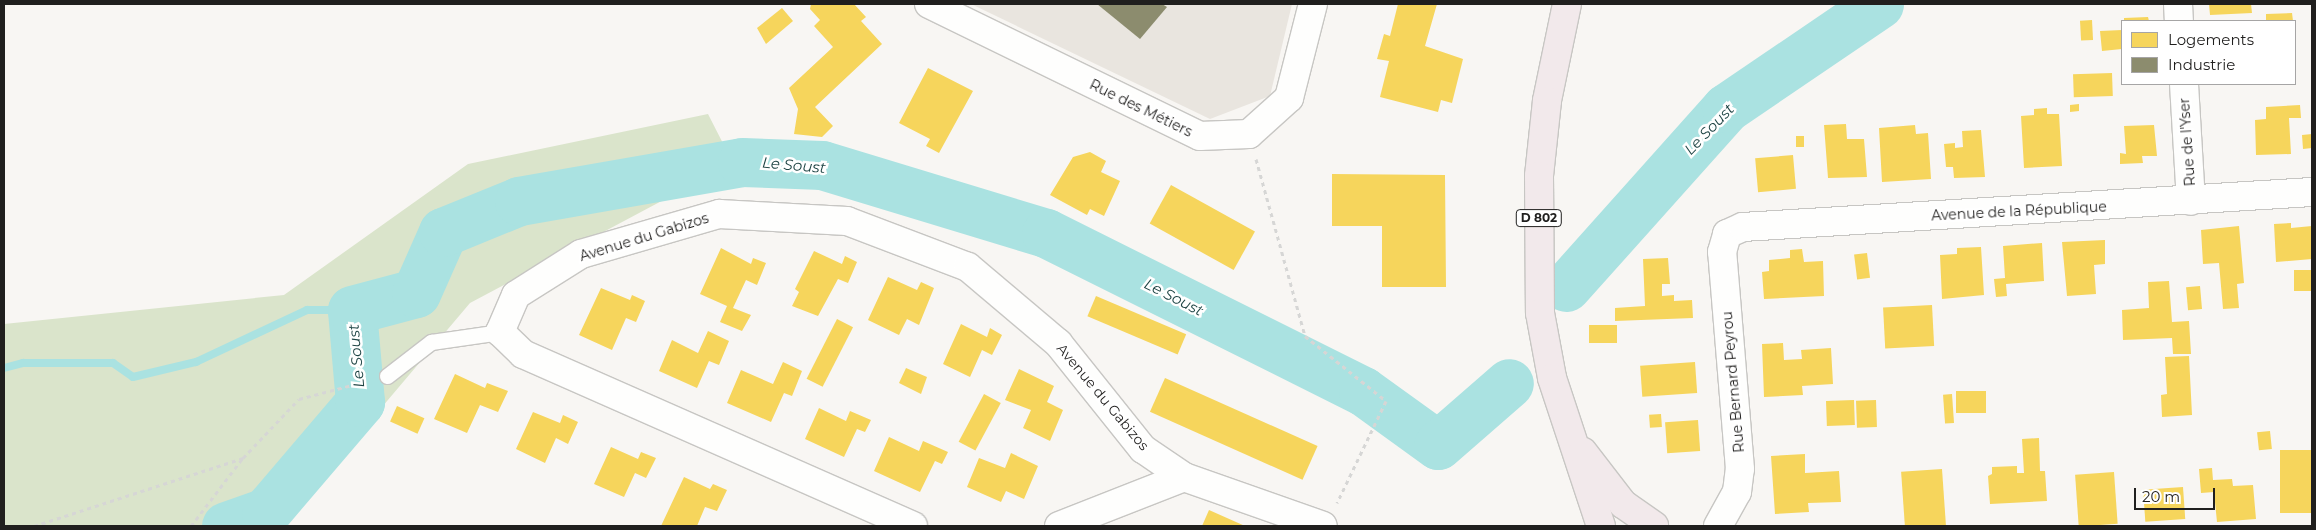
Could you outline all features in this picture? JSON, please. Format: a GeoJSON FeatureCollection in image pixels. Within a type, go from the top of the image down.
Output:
{"type":"FeatureCollection","features":[{"type":"Feature","properties":{"kind":"main road","name":"D 802"},"geometry":{"type":"LineString","coordinates":[[1567,4],[1547,101],[1539,176],[1540,313],[1552,378],[1601,526]]}},
{"type":"Feature","properties":{"kind":"main road","name":"D 802"},"geometry":{"type":"LineString","coordinates":[[1568,431],[1623,504],[1654,526]]}},
{"type":"Feature","properties":{"kind":"street","name":"Rue des Métiers"},"geometry":{"type":"LineString","coordinates":[[929,4],[1200,136],[1249,134]]}},
{"type":"Feature","properties":{"kind":"street"},"geometry":{"type":"LineString","coordinates":[[1249,134],[1290,98],[1313,4]]}},
{"type":"Feature","properties":{"kind":"street"},"geometry":{"type":"LineString","coordinates":[[2178,4],[2179,20]]}},
{"type":"Feature","properties":{"kind":"street","name":"Rue de l'Yser"},"geometry":{"type":"LineString","coordinates":[[2184,85],[2191,201]]}},
{"type":"Feature","properties":{"kind":"street","name":"Avenue de la République"},"geometry":{"type":"LineString","coordinates":[[1727,234],[1743,227],[2191,201],[2312,192]]}},
{"type":"Feature","properties":{"kind":"street","name":"Avenue du Gabizos"},"geometry":{"type":"LineString","coordinates":[[500,332],[516,295],[581,254],[719,214],[847,221],[968,267],[1058,343],[1142,449],[1184,477],[1328,518]]}},
{"type":"Feature","properties":{"kind":"street","name":"Rue Bernard Peyrou"},"geometry":{"type":"LineString","coordinates":[[1718,526],[1736,492],[1740,469],[1722,252],[1727,234]]}},
{"type":"Feature","properties":{"kind":"street"},"geometry":{"type":"LineString","coordinates":[[500,332],[523,354],[914,526]]}},
{"type":"Feature","properties":{"kind":"street"},"geometry":{"type":"LineString","coordinates":[[1059,526],[1184,477]]}},
{"type":"Feature","properties":{"kind":"lane"},"geometry":{"type":"LineString","coordinates":[[387,376],[431,342],[500,332]]}},
{"type":"Feature","properties":{"kind":"path"},"geometry":{"type":"LineString","coordinates":[[1249,134],[1305,336],[1386,401],[1328,518]]}},
{"type":"Feature","properties":{"kind":"path"},"geometry":{"type":"LineString","coordinates":[[191,526],[243,458],[298,399],[387,376]]}},
{"type":"Feature","properties":{"kind":"path"},"geometry":{"type":"LineString","coordinates":[[34,526],[243,458]]}},
{"type":"Feature","properties":{"kind":"shaded area"},"geometry":{"type":"Polygon","coordinates":[[[971,4],[1292,4],[1270,96],[1210,119],[971,4]]]}},
{"type":"Feature","properties":{"kind":"green space"},"geometry":{"type":"Polygon","coordinates":[[[708,114],[733,163],[470,303],[360,433],[275,526],[4,526],[4,324],[284,295],[468,164],[708,114]]]}},
{"type":"Feature","properties":{"kind":"building: Logements"},"geometry":{"type":"Polygon","coordinates":[[[811,4],[854,4],[866,17],[861,21],[882,44],[815,107],[833,126],[822,137],[794,134],[798,109],[789,88],[833,47],[814,26],[820,20],[810,9],[811,4]]]}},
{"type":"Feature","properties":{"kind":"building: Logements"},"geometry":{"type":"Polygon","coordinates":[[[1398,4],[1437,4],[1425,46],[1463,59],[1452,103],[1441,100],[1438,112],[1380,97],[1389,61],[1377,59],[1384,34],[1390,36],[1398,4]]]}},
{"type":"Feature","properties":{"kind":"building: Logements"},"geometry":{"type":"Polygon","coordinates":[[[2209,4],[2251,4],[2252,13],[2210,15],[2209,4]]]}},
{"type":"Feature","properties":{"kind":"building: Logements"},"geometry":{"type":"Polygon","coordinates":[[[782,8],[793,21],[766,44],[757,28],[782,8]]]}},
{"type":"Feature","properties":{"kind":"building: Logements"},"geometry":{"type":"Polygon","coordinates":[[[2292,13],[2293,20],[2266,20],[2266,14],[2292,13]]]}},
{"type":"Feature","properties":{"kind":"building: Logements"},"geometry":{"type":"Polygon","coordinates":[[[2148,17],[2149,20],[2124,20],[2124,18],[2148,17]]]}},
{"type":"Feature","properties":{"kind":"building: Logements"},"geometry":{"type":"Polygon","coordinates":[[[2092,20],[2093,40],[2081,41],[2080,21],[2092,20]]]}},
{"type":"Feature","properties":{"kind":"building: Logements"},"geometry":{"type":"Polygon","coordinates":[[[2121,30],[2121,49],[2102,51],[2100,31],[2121,30]]]}},
{"type":"Feature","properties":{"kind":"building: Logements"},"geometry":{"type":"Polygon","coordinates":[[[928,68],[973,91],[939,153],[926,146],[930,139],[899,123],[928,68]]]}},
{"type":"Feature","properties":{"kind":"building: Logements"},"geometry":{"type":"Polygon","coordinates":[[[2112,73],[2113,96],[2074,97],[2073,74],[2112,73]]]}},
{"type":"Feature","properties":{"kind":"building: Logements"},"geometry":{"type":"Polygon","coordinates":[[[2079,104],[2079,111],[2070,112],[2070,105],[2079,104]]]}},
{"type":"Feature","properties":{"kind":"building: Logements"},"geometry":{"type":"Polygon","coordinates":[[[2300,105],[2301,118],[2289,118],[2291,154],[2256,155],[2255,120],[2266,119],[2266,107],[2300,105]]]}},
{"type":"Feature","properties":{"kind":"building: Logements"},"geometry":{"type":"Polygon","coordinates":[[[2047,108],[2047,114],[2059,114],[2062,166],[2024,168],[2021,116],[2034,115],[2034,109],[2047,108]]]}},
{"type":"Feature","properties":{"kind":"building: Logements"},"geometry":{"type":"Polygon","coordinates":[[[1846,124],[1847,139],[1864,139],[1867,177],[1828,178],[1824,125],[1846,124]]]}},
{"type":"Feature","properties":{"kind":"building: Logements"},"geometry":{"type":"Polygon","coordinates":[[[1915,125],[1916,134],[1928,133],[1931,179],[1882,182],[1879,128],[1915,125]]]}},
{"type":"Feature","properties":{"kind":"building: Logements"},"geometry":{"type":"Polygon","coordinates":[[[2154,125],[2157,156],[2142,156],[2143,163],[2120,164],[2120,153],[2126,154],[2124,126],[2154,125]]]}},
{"type":"Feature","properties":{"kind":"building: Logements"},"geometry":{"type":"Polygon","coordinates":[[[1981,130],[1985,177],[1954,178],[1953,167],[1946,167],[1944,144],[1955,143],[1955,148],[1963,147],[1962,131],[1981,130]]]}},
{"type":"Feature","properties":{"kind":"building: Logements"},"geometry":{"type":"Polygon","coordinates":[[[2312,134],[2312,148],[2303,149],[2302,135],[2312,134]]]}},
{"type":"Feature","properties":{"kind":"building: Logements"},"geometry":{"type":"Polygon","coordinates":[[[1796,136],[1804,136],[1804,147],[1796,147],[1796,136]]]}},
{"type":"Feature","properties":{"kind":"building: Logements"},"geometry":{"type":"Polygon","coordinates":[[[1090,152],[1106,161],[1101,172],[1120,181],[1104,216],[1090,209],[1087,215],[1050,195],[1073,157],[1090,152]]]}},
{"type":"Feature","properties":{"kind":"building: Logements"},"geometry":{"type":"Polygon","coordinates":[[[1793,155],[1796,189],[1758,192],[1755,158],[1793,155]]]}},
{"type":"Feature","properties":{"kind":"building: Logements"},"geometry":{"type":"Polygon","coordinates":[[[1332,174],[1445,175],[1446,287],[1382,287],[1382,226],[1332,226],[1332,174]]]}},
{"type":"Feature","properties":{"kind":"building: Logements"},"geometry":{"type":"Polygon","coordinates":[[[1171,185],[1255,232],[1234,270],[1150,223],[1171,185]]]}},
{"type":"Feature","properties":{"kind":"building: Logements"},"geometry":{"type":"Polygon","coordinates":[[[2291,223],[2291,228],[2312,226],[2312,259],[2276,262],[2274,224],[2291,223]]]}},
{"type":"Feature","properties":{"kind":"building: Logements"},"geometry":{"type":"Polygon","coordinates":[[[2239,226],[2244,283],[2237,284],[2239,308],[2223,309],[2219,263],[2203,264],[2201,230],[2239,226]]]}},
{"type":"Feature","properties":{"kind":"building: Logements"},"geometry":{"type":"Polygon","coordinates":[[[2105,240],[2105,264],[2094,265],[2096,294],[2067,296],[2062,242],[2105,240]]]}},
{"type":"Feature","properties":{"kind":"building: Logements"},"geometry":{"type":"Polygon","coordinates":[[[2042,243],[2044,281],[2006,284],[2007,296],[1996,297],[1994,279],[2005,278],[2003,246],[2042,243]]]}},
{"type":"Feature","properties":{"kind":"building: Logements"},"geometry":{"type":"Polygon","coordinates":[[[1981,247],[1984,295],[1942,299],[1940,255],[1957,254],[1957,248],[1981,247]]]}},
{"type":"Feature","properties":{"kind":"building: Logements"},"geometry":{"type":"Polygon","coordinates":[[[721,248],[751,264],[753,258],[766,263],[757,285],[746,280],[733,308],[751,315],[742,331],[720,322],[727,306],[700,294],[721,248]]]}},
{"type":"Feature","properties":{"kind":"building: Logements"},"geometry":{"type":"Polygon","coordinates":[[[1802,249],[1804,262],[1823,261],[1824,296],[1764,299],[1762,272],[1769,271],[1769,260],[1790,258],[1790,250],[1802,249]]]}},
{"type":"Feature","properties":{"kind":"building: Logements"},"geometry":{"type":"Polygon","coordinates":[[[814,251],[842,264],[845,256],[857,262],[848,283],[838,279],[818,316],[792,306],[799,292],[795,289],[814,251]]]}},
{"type":"Feature","properties":{"kind":"building: Logements"},"geometry":{"type":"Polygon","coordinates":[[[1867,253],[1870,278],[1857,279],[1854,255],[1867,253]]]}},
{"type":"Feature","properties":{"kind":"building: Logements"},"geometry":{"type":"Polygon","coordinates":[[[1668,258],[1670,284],[1662,284],[1662,296],[1674,295],[1674,301],[1692,300],[1693,318],[1615,321],[1615,308],[1645,306],[1643,259],[1668,258]]]}},
{"type":"Feature","properties":{"kind":"building: Logements"},"geometry":{"type":"Polygon","coordinates":[[[2294,270],[2312,270],[2312,291],[2294,291],[2294,270]]]}},
{"type":"Feature","properties":{"kind":"building: Logements"},"geometry":{"type":"Polygon","coordinates":[[[888,277],[917,290],[921,282],[934,288],[919,325],[907,319],[899,335],[868,320],[888,277]]]}},
{"type":"Feature","properties":{"kind":"building: Logements"},"geometry":{"type":"Polygon","coordinates":[[[2169,281],[2172,322],[2189,321],[2191,354],[2173,354],[2172,338],[2123,340],[2122,310],[2149,308],[2148,282],[2169,281]]]}},
{"type":"Feature","properties":{"kind":"building: Logements"},"geometry":{"type":"Polygon","coordinates":[[[2200,286],[2202,309],[2188,310],[2186,287],[2200,286]]]}},
{"type":"Feature","properties":{"kind":"building: Logements"},"geometry":{"type":"Polygon","coordinates":[[[601,288],[630,300],[632,295],[645,301],[636,322],[626,318],[612,350],[579,335],[601,288]]]}},
{"type":"Feature","properties":{"kind":"building: Logements"},"geometry":{"type":"Polygon","coordinates":[[[1096,296],[1186,334],[1178,355],[1087,316],[1096,296]]]}},
{"type":"Feature","properties":{"kind":"building: Logements"},"geometry":{"type":"Polygon","coordinates":[[[1932,305],[1934,346],[1885,349],[1883,308],[1932,305]]]}},
{"type":"Feature","properties":{"kind":"building: Logements"},"geometry":{"type":"Polygon","coordinates":[[[837,319],[853,327],[823,387],[807,379],[837,319]]]}},
{"type":"Feature","properties":{"kind":"building: Logements"},"geometry":{"type":"Polygon","coordinates":[[[961,324],[987,337],[990,328],[1002,335],[992,355],[982,350],[970,377],[943,364],[961,324]]]}},
{"type":"Feature","properties":{"kind":"building: Logements"},"geometry":{"type":"Polygon","coordinates":[[[1589,325],[1617,325],[1617,343],[1589,343],[1589,325]]]}},
{"type":"Feature","properties":{"kind":"building: Logements"},"geometry":{"type":"Polygon","coordinates":[[[708,331],[729,341],[719,365],[709,361],[697,388],[659,371],[672,340],[698,353],[708,331]]]}},
{"type":"Feature","properties":{"kind":"building: Logements"},"geometry":{"type":"Polygon","coordinates":[[[1783,343],[1784,360],[1802,359],[1801,350],[1831,348],[1833,384],[1802,386],[1803,395],[1764,397],[1762,344],[1783,343]]]}},
{"type":"Feature","properties":{"kind":"building: Logements"},"geometry":{"type":"Polygon","coordinates":[[[2189,356],[2192,415],[2162,417],[2161,395],[2167,394],[2165,357],[2189,356]]]}},
{"type":"Feature","properties":{"kind":"building: Logements"},"geometry":{"type":"Polygon","coordinates":[[[783,362],[802,371],[792,396],[784,393],[771,422],[727,403],[741,370],[773,384],[783,362]]]}},
{"type":"Feature","properties":{"kind":"building: Logements"},"geometry":{"type":"Polygon","coordinates":[[[1695,362],[1697,393],[1642,397],[1640,366],[1695,362]]]}},
{"type":"Feature","properties":{"kind":"building: Logements"},"geometry":{"type":"Polygon","coordinates":[[[906,368],[927,377],[921,394],[899,383],[906,368]]]}},
{"type":"Feature","properties":{"kind":"building: Logements"},"geometry":{"type":"Polygon","coordinates":[[[1019,369],[1054,386],[1047,402],[1063,410],[1050,441],[1023,428],[1031,410],[1005,400],[1019,369]]]}},
{"type":"Feature","properties":{"kind":"building: Logements"},"geometry":{"type":"Polygon","coordinates":[[[455,374],[485,388],[487,383],[508,391],[498,412],[480,405],[467,433],[434,419],[455,374]]]}},
{"type":"Feature","properties":{"kind":"building: Logements"},"geometry":{"type":"Polygon","coordinates":[[[1165,378],[1318,446],[1303,480],[1150,412],[1165,378]]]}},
{"type":"Feature","properties":{"kind":"building: Logements"},"geometry":{"type":"Polygon","coordinates":[[[1956,391],[1986,391],[1986,413],[1956,413],[1956,391]]]}},
{"type":"Feature","properties":{"kind":"building: Logements"},"geometry":{"type":"Polygon","coordinates":[[[984,394],[1001,403],[975,451],[959,442],[984,394]]]}},
{"type":"Feature","properties":{"kind":"building: Logements"},"geometry":{"type":"Polygon","coordinates":[[[1952,394],[1954,423],[1945,424],[1943,395],[1952,394]]]}},
{"type":"Feature","properties":{"kind":"building: Logements"},"geometry":{"type":"Polygon","coordinates":[[[1854,400],[1855,425],[1827,426],[1826,401],[1854,400]]]}},
{"type":"Feature","properties":{"kind":"building: Logements"},"geometry":{"type":"Polygon","coordinates":[[[1876,400],[1877,427],[1857,428],[1856,401],[1876,400]]]}},
{"type":"Feature","properties":{"kind":"building: Logements"},"geometry":{"type":"Polygon","coordinates":[[[397,406],[424,418],[417,434],[390,422],[397,406]]]}},
{"type":"Feature","properties":{"kind":"building: Logements"},"geometry":{"type":"Polygon","coordinates":[[[819,408],[846,421],[850,411],[871,420],[865,432],[857,429],[844,457],[805,439],[819,408]]]}},
{"type":"Feature","properties":{"kind":"building: Logements"},"geometry":{"type":"Polygon","coordinates":[[[533,412],[560,423],[563,415],[578,422],[568,444],[556,438],[545,463],[516,449],[533,412]]]}},
{"type":"Feature","properties":{"kind":"building: Logements"},"geometry":{"type":"Polygon","coordinates":[[[1661,414],[1662,427],[1650,428],[1649,415],[1661,414]]]}},
{"type":"Feature","properties":{"kind":"building: Logements"},"geometry":{"type":"Polygon","coordinates":[[[1698,420],[1700,451],[1667,453],[1665,422],[1698,420]]]}},
{"type":"Feature","properties":{"kind":"building: Logements"},"geometry":{"type":"Polygon","coordinates":[[[2270,431],[2272,449],[2259,450],[2257,432],[2270,431]]]}},
{"type":"Feature","properties":{"kind":"building: Logements"},"geometry":{"type":"Polygon","coordinates":[[[889,437],[919,451],[923,441],[948,452],[942,464],[935,461],[920,492],[874,471],[889,437]]]}},
{"type":"Feature","properties":{"kind":"building: Logements"},"geometry":{"type":"Polygon","coordinates":[[[2039,438],[2040,471],[2045,471],[2047,501],[1990,504],[1988,476],[1992,474],[1992,467],[2017,466],[2017,473],[2024,473],[2022,439],[2039,438]]]}},
{"type":"Feature","properties":{"kind":"building: Logements"},"geometry":{"type":"Polygon","coordinates":[[[611,447],[638,459],[641,452],[656,458],[646,478],[635,473],[624,497],[594,484],[611,447]]]}},
{"type":"Feature","properties":{"kind":"building: Logements"},"geometry":{"type":"Polygon","coordinates":[[[2280,450],[2312,450],[2312,513],[2280,513],[2280,450]]]}},
{"type":"Feature","properties":{"kind":"building: Logements"},"geometry":{"type":"Polygon","coordinates":[[[1011,453],[1038,466],[1024,499],[1006,491],[1001,502],[967,487],[979,458],[1005,468],[1011,453]]]}},
{"type":"Feature","properties":{"kind":"building: Logements"},"geometry":{"type":"Polygon","coordinates":[[[1805,454],[1805,473],[1839,471],[1841,502],[1808,503],[1809,512],[1775,514],[1771,456],[1805,454]]]}},
{"type":"Feature","properties":{"kind":"building: Logements"},"geometry":{"type":"Polygon","coordinates":[[[2212,468],[2213,480],[2232,479],[2233,486],[2253,485],[2256,519],[2217,522],[2214,492],[2201,493],[2199,469],[2212,468]]]}},
{"type":"Feature","properties":{"kind":"building: Logements"},"geometry":{"type":"Polygon","coordinates":[[[1942,469],[1946,526],[1905,526],[1901,472],[1942,469]]]}},
{"type":"Feature","properties":{"kind":"building: Logements"},"geometry":{"type":"Polygon","coordinates":[[[2114,472],[2118,524],[2079,526],[2075,475],[2114,472]]]}},
{"type":"Feature","properties":{"kind":"building: Logements"},"geometry":{"type":"Polygon","coordinates":[[[684,477],[710,489],[713,484],[727,490],[717,511],[705,507],[697,526],[661,526],[684,477]]]}},
{"type":"Feature","properties":{"kind":"building: Logements"},"geometry":{"type":"Polygon","coordinates":[[[2183,487],[2185,519],[2145,522],[2143,490],[2183,487]]]}},
{"type":"Feature","properties":{"kind":"building: Logements"},"geometry":{"type":"Polygon","coordinates":[[[1209,510],[1245,526],[1202,526],[1209,510]]]}},
{"type":"Feature","properties":{"kind":"building: Industrie"},"geometry":{"type":"Polygon","coordinates":[[[1097,4],[1162,4],[1167,7],[1140,39],[1097,4]]]}},
{"type":"Feature","properties":{"kind":"waterway","name":"Le Soust"},"geometry":{"type":"LineString","coordinates":[[1566,287],[1726,108],[1879,4]]}},
{"type":"Feature","properties":{"kind":"waterway","name":"Le Soust"},"geometry":{"type":"LineString","coordinates":[[226,526],[266,512],[360,402],[352,310],[416,293],[443,232],[519,201],[742,162],[822,165],[1046,233],[1363,391],[1438,445],[1509,383]]}},
{"type":"Feature","properties":{"kind":"waterway"},"geometry":{"type":"LineString","coordinates":[[4,368],[23,363],[113,363],[133,377],[196,362],[307,310],[352,310]]}}]}
